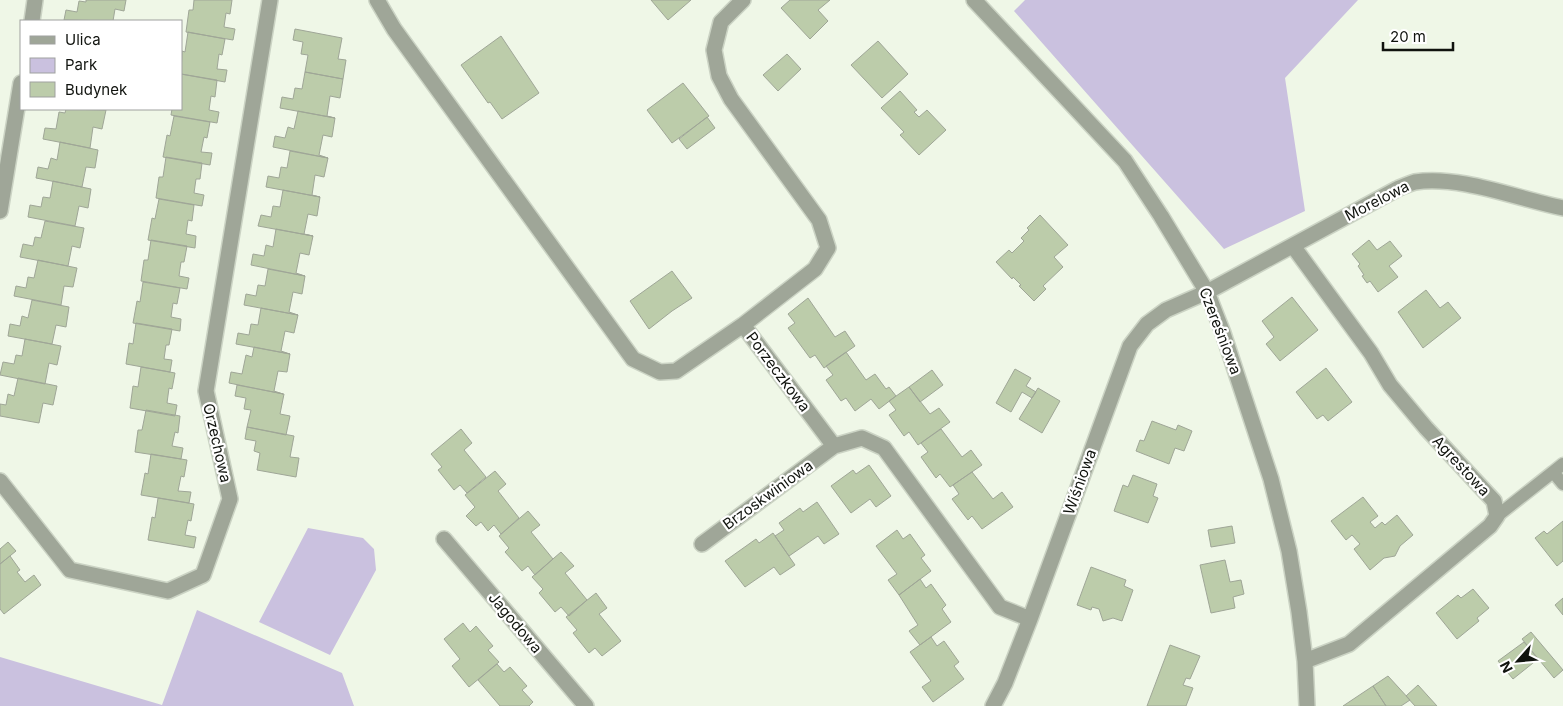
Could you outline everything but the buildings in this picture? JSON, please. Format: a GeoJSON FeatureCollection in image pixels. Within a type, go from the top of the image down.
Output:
{"type":"FeatureCollection","features":[{"type":"Feature","properties":{"kind":"street"},"geometry":{"type":"LineString","coordinates":[[32,20],[35,0]]}},
{"type":"Feature","properties":{"kind":"street","name":"Orzechowa"},"geometry":{"type":"LineString","coordinates":[[0,482],[70,570],[168,591],[203,575],[230,499],[206,391],[270,0]]}},
{"type":"Feature","properties":{"kind":"street"},"geometry":{"type":"LineString","coordinates":[[377,0],[394,29],[634,359],[660,372],[676,371],[743,325]]}},
{"type":"Feature","properties":{"kind":"street","name":"Porzeczkowa"},"geometry":{"type":"LineString","coordinates":[[743,0],[720,22],[714,50],[719,76],[731,99],[819,220],[828,248],[814,270],[743,325],[834,446]]}},
{"type":"Feature","properties":{"kind":"street","name":"Czereśniowa"},"geometry":{"type":"LineString","coordinates":[[974,0],[1125,161],[1161,216],[1206,292],[1226,341],[1271,479],[1289,551],[1305,661],[1306,706]]}},
{"type":"Feature","properties":{"kind":"street"},"geometry":{"type":"LineString","coordinates":[[0,211],[20,89]]}},
{"type":"Feature","properties":{"kind":"street","name":"Morelowa"},"geometry":{"type":"LineString","coordinates":[[1206,292],[1396,189],[1413,183],[1429,181],[1475,186],[1563,208]]}},
{"type":"Feature","properties":{"kind":"street","name":"Agrestowa"},"geometry":{"type":"LineString","coordinates":[[1293,246],[1371,352],[1390,385],[1426,428],[1494,501],[1497,516]]}},
{"type":"Feature","properties":{"kind":"street","name":"Wiśniowa"},"geometry":{"type":"LineString","coordinates":[[993,706],[1005,683],[1030,619],[1130,346],[1147,324],[1166,310],[1206,292]]}},
{"type":"Feature","properties":{"kind":"street"},"geometry":{"type":"LineString","coordinates":[[834,446],[862,438],[884,448],[1000,607],[1030,619]]}},
{"type":"Feature","properties":{"kind":"street","name":"Brzoskwiniowa"},"geometry":{"type":"LineString","coordinates":[[702,544],[834,446]]}},
{"type":"Feature","properties":{"kind":"street"},"geometry":{"type":"LineString","coordinates":[[1305,661],[1348,644],[1490,526],[1497,516]]}},
{"type":"Feature","properties":{"kind":"street","name":"Jagodowa"},"geometry":{"type":"LineString","coordinates":[[444,539],[586,706]]}},
{"type":"Feature","properties":{"kind":"lane"},"geometry":{"type":"LineString","coordinates":[[1497,516],[1558,468],[1563,484]]}},
{"type":"Feature","properties":{"kind":"green space"},"geometry":{"type":"Polygon","coordinates":[[[1025,0],[1358,0],[1285,78],[1305,211],[1224,249],[1014,11],[1025,0]]]}},
{"type":"Feature","properties":{"kind":"green space"},"geometry":{"type":"Polygon","coordinates":[[[308,528],[363,538],[374,549],[376,570],[330,655],[259,622],[308,528]]]}},
{"type":"Feature","properties":{"kind":"green space"},"geometry":{"type":"Polygon","coordinates":[[[197,610],[342,673],[354,706],[0,706],[0,657],[162,705],[197,610]]]}}]}
